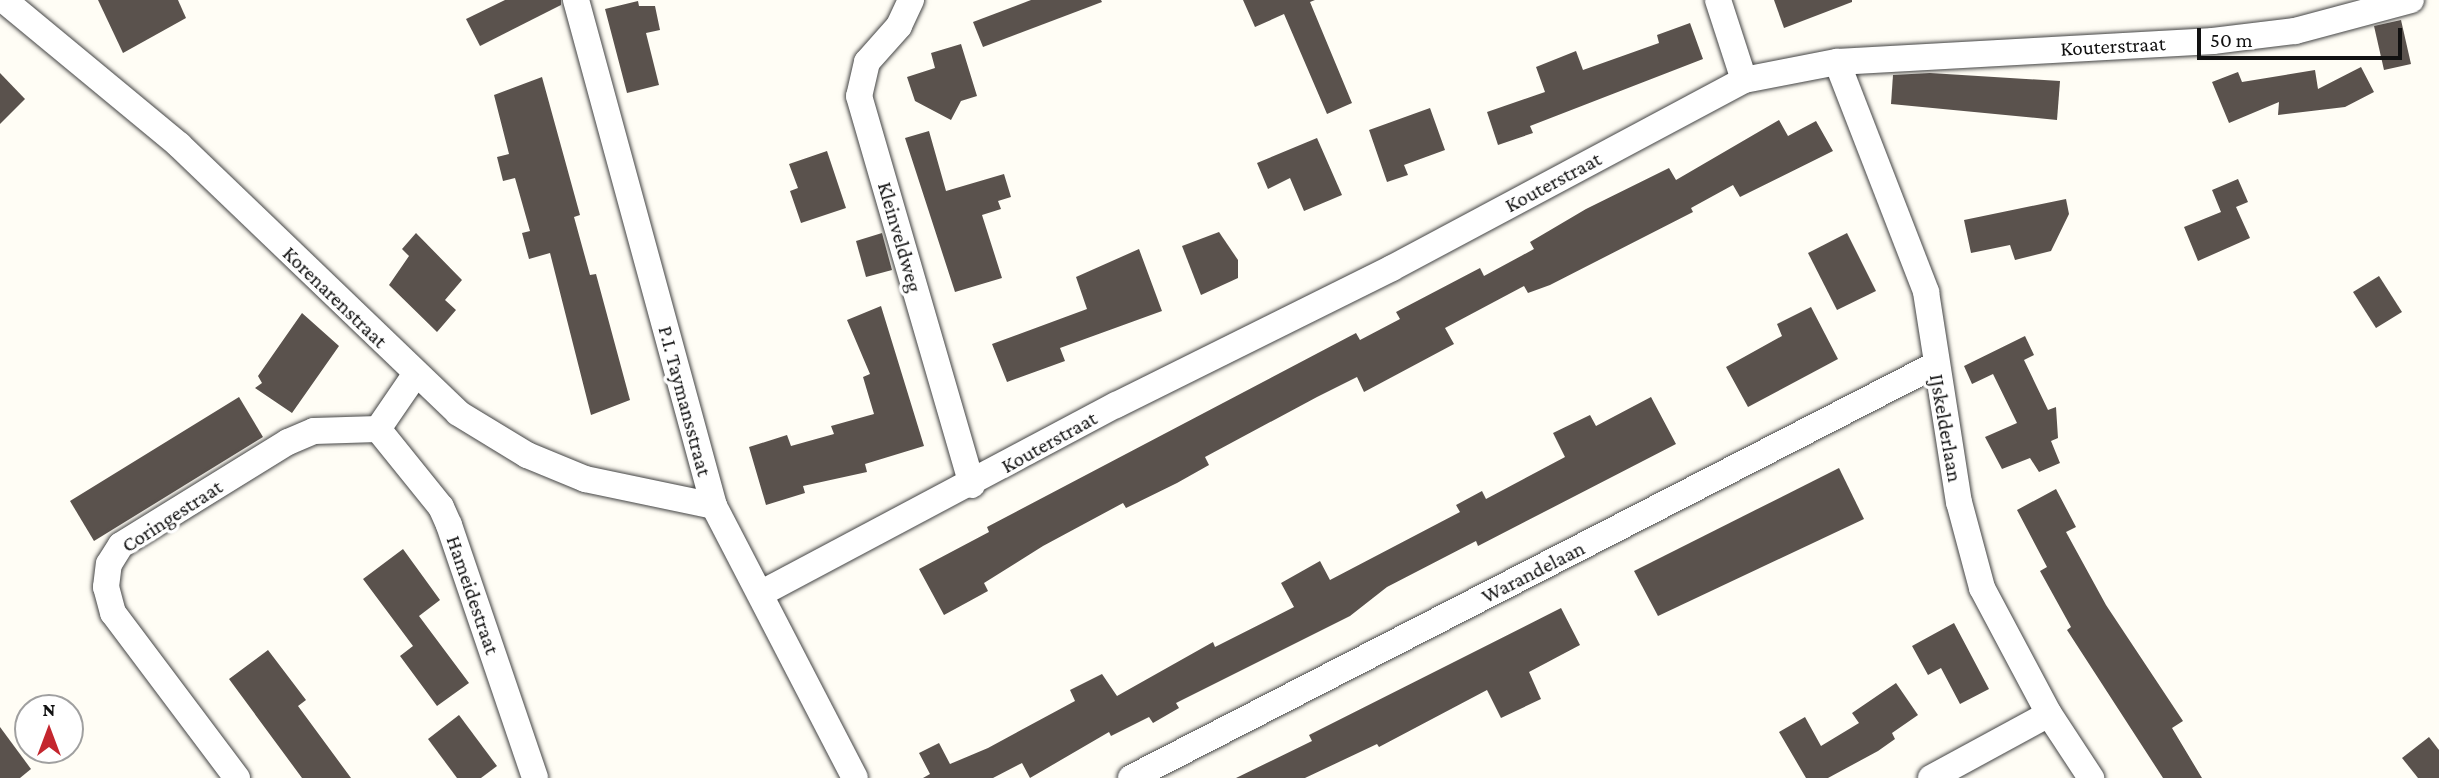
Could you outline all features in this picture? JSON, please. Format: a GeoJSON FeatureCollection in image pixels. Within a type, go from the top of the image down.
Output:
{"type":"FeatureCollection","features":[{"type":"Feature","properties":{"kind":"street","name":"Korenarenstraat"},"geometry":{"type":"LineString","coordinates":[[4,0],[179,145],[415,375],[458,413],[527,455],[585,479],[714,506]]}},
{"type":"Feature","properties":{"kind":"street","name":"P.I. Taymansstraat"},"geometry":{"type":"LineString","coordinates":[[576,0],[714,506],[762,593],[855,778]]}},
{"type":"Feature","properties":{"kind":"street","name":"Kleinveldweg"},"geometry":{"type":"LineString","coordinates":[[911,0],[898,26],[867,62],[859,96],[972,485]]}},
{"type":"Feature","properties":{"kind":"street"},"geometry":{"type":"LineString","coordinates":[[1718,0],[1744,80]]}},
{"type":"Feature","properties":{"kind":"street","name":"Kouterstraat"},"geometry":{"type":"LineString","coordinates":[[762,593],[972,485],[1116,405],[1392,268],[1744,80],[1837,62],[2213,41],[2295,31],[2411,0]]}},
{"type":"Feature","properties":{"kind":"street","name":"IJskelderlaan"},"geometry":{"type":"LineString","coordinates":[[1837,62],[1926,292],[1935,365],[1969,549],[2001,629],[2049,714],[2091,778]]}},
{"type":"Feature","properties":{"kind":"street","name":"Warandelaan"},"geometry":{"type":"LineString","coordinates":[[1131,778],[1935,365]]}},
{"type":"Feature","properties":{"kind":"street"},"geometry":{"type":"LineString","coordinates":[[378,429],[415,375]]}},
{"type":"Feature","properties":{"kind":"street","name":"Coringestraat"},"geometry":{"type":"LineString","coordinates":[[237,778],[113,612],[106,586],[109,564],[121,545],[288,442],[314,430],[378,429]]}},
{"type":"Feature","properties":{"kind":"street","name":"Hameidestraat"},"geometry":{"type":"LineString","coordinates":[[378,429],[441,507],[535,778]]}},
{"type":"Feature","properties":{"kind":"street"},"geometry":{"type":"LineString","coordinates":[[1931,778],[2049,714]]}},
{"type":"Feature","properties":{"kind":"building"},"geometry":{"type":"Polygon","coordinates":[[[98,0],[178,0],[186,18],[123,53],[98,0]]]}},
{"type":"Feature","properties":{"kind":"building"},"geometry":{"type":"Polygon","coordinates":[[[505,0],[561,0],[561,5],[480,46],[466,19],[505,0]]]}},
{"type":"Feature","properties":{"kind":"building"},"geometry":{"type":"Polygon","coordinates":[[[1031,0],[1102,2],[983,47],[973,22],[1031,0]]]}},
{"type":"Feature","properties":{"kind":"building"},"geometry":{"type":"Polygon","coordinates":[[[1243,0],[1315,0],[1310,2],[1352,103],[1327,114],[1284,14],[1255,27],[1243,0]]]}},
{"type":"Feature","properties":{"kind":"building"},"geometry":{"type":"Polygon","coordinates":[[[1774,0],[1852,0],[1852,2],[1784,28],[1774,0]]]}},
{"type":"Feature","properties":{"kind":"building"},"geometry":{"type":"Polygon","coordinates":[[[638,1],[639,6],[655,6],[660,30],[646,33],[659,85],[627,93],[605,9],[638,1]]]}},
{"type":"Feature","properties":{"kind":"building"},"geometry":{"type":"Polygon","coordinates":[[[2401,20],[2411,64],[2384,70],[2374,26],[2401,20]]]}},
{"type":"Feature","properties":{"kind":"building"},"geometry":{"type":"Polygon","coordinates":[[[1690,23],[1703,59],[1530,126],[1533,133],[1498,145],[1487,112],[1545,92],[1536,67],[1576,51],[1583,70],[1659,43],[1657,35],[1690,23]]]}},
{"type":"Feature","properties":{"kind":"building"},"geometry":{"type":"Polygon","coordinates":[[[961,44],[977,96],[961,101],[951,120],[915,101],[907,77],[935,68],[931,53],[961,44]]]}},
{"type":"Feature","properties":{"kind":"building"},"geometry":{"type":"Polygon","coordinates":[[[2361,67],[2374,92],[2345,107],[2278,115],[2279,102],[2229,123],[2212,82],[2238,72],[2242,82],[2315,70],[2318,89],[2361,67]]]}},
{"type":"Feature","properties":{"kind":"building"},"geometry":{"type":"Polygon","coordinates":[[[0,73],[25,99],[0,124],[0,73]]]}},
{"type":"Feature","properties":{"kind":"building"},"geometry":{"type":"Polygon","coordinates":[[[1930,73],[2060,81],[2057,120],[1891,104],[1893,75],[1930,73]]]}},
{"type":"Feature","properties":{"kind":"building"},"geometry":{"type":"Polygon","coordinates":[[[542,77],[580,215],[574,217],[590,275],[596,274],[630,400],[591,415],[550,253],[529,259],[522,233],[530,231],[515,178],[503,181],[497,157],[509,154],[494,95],[542,77]]]}},
{"type":"Feature","properties":{"kind":"building"},"geometry":{"type":"Polygon","coordinates":[[[1430,108],[1445,150],[1404,165],[1408,175],[1387,182],[1369,130],[1430,108]]]}},
{"type":"Feature","properties":{"kind":"building"},"geometry":{"type":"Polygon","coordinates":[[[1779,120],[1788,136],[1816,121],[1833,151],[1740,197],[1733,185],[1691,208],[1693,212],[1550,285],[1528,293],[1524,286],[1445,328],[1454,344],[1364,392],[1357,377],[1317,397],[1205,457],[1209,465],[1177,483],[1126,508],[1123,503],[1043,546],[984,583],[988,591],[944,615],[919,569],[989,532],[987,527],[1356,333],[1360,340],[1400,319],[1396,312],[1480,268],[1484,276],[1534,249],[1530,242],[1586,209],[1669,168],[1676,180],[1779,120]]]}},
{"type":"Feature","properties":{"kind":"building"},"geometry":{"type":"Polygon","coordinates":[[[929,131],[946,191],[1004,174],[1011,197],[998,201],[1001,209],[982,215],[1002,278],[955,292],[905,138],[929,131]]]}},
{"type":"Feature","properties":{"kind":"building"},"geometry":{"type":"Polygon","coordinates":[[[1317,138],[1342,195],[1304,211],[1290,178],[1268,189],[1257,163],[1317,138]]]}},
{"type":"Feature","properties":{"kind":"building"},"geometry":{"type":"Polygon","coordinates":[[[827,151],[846,208],[801,223],[790,191],[798,188],[789,164],[827,151]]]}},
{"type":"Feature","properties":{"kind":"building"},"geometry":{"type":"Polygon","coordinates":[[[2238,179],[2248,202],[2236,207],[2250,238],[2198,261],[2184,227],[2221,212],[2212,190],[2238,179]]]}},
{"type":"Feature","properties":{"kind":"building"},"geometry":{"type":"Polygon","coordinates":[[[2066,199],[2069,214],[2051,251],[2015,260],[2010,245],[1971,253],[1964,220],[2066,199]]]}},
{"type":"Feature","properties":{"kind":"building"},"geometry":{"type":"Polygon","coordinates":[[[1219,232],[1238,260],[1238,278],[1201,295],[1182,246],[1219,232]]]}},
{"type":"Feature","properties":{"kind":"building"},"geometry":{"type":"Polygon","coordinates":[[[416,233],[462,280],[445,300],[456,310],[437,332],[389,285],[409,256],[402,249],[416,233]]]}},
{"type":"Feature","properties":{"kind":"building"},"geometry":{"type":"Polygon","coordinates":[[[882,233],[892,270],[866,277],[856,241],[882,233]]]}},
{"type":"Feature","properties":{"kind":"building"},"geometry":{"type":"Polygon","coordinates":[[[1847,233],[1876,291],[1837,310],[1808,253],[1847,233]]]}},
{"type":"Feature","properties":{"kind":"building"},"geometry":{"type":"Polygon","coordinates":[[[1139,249],[1162,311],[1060,348],[1065,361],[1007,382],[992,344],[1087,309],[1076,277],[1139,249]]]}},
{"type":"Feature","properties":{"kind":"building"},"geometry":{"type":"Polygon","coordinates":[[[2379,276],[2402,312],[2376,328],[2353,292],[2379,276]]]}},
{"type":"Feature","properties":{"kind":"building"},"geometry":{"type":"Polygon","coordinates":[[[881,306],[924,446],[865,464],[867,472],[803,486],[805,493],[766,505],[749,447],[787,435],[791,446],[834,434],[831,426],[874,414],[863,377],[870,374],[847,320],[881,306]]]}},
{"type":"Feature","properties":{"kind":"building"},"geometry":{"type":"Polygon","coordinates":[[[1811,307],[1838,359],[1748,407],[1726,367],[1782,336],[1777,324],[1811,307]]]}},
{"type":"Feature","properties":{"kind":"building"},"geometry":{"type":"Polygon","coordinates":[[[302,313],[339,346],[292,413],[255,388],[262,383],[258,376],[302,313]]]}},
{"type":"Feature","properties":{"kind":"building"},"geometry":{"type":"Polygon","coordinates":[[[2025,336],[2034,355],[2024,360],[2048,410],[2056,407],[2058,438],[2051,441],[2060,463],[2039,472],[2030,458],[2002,469],[1985,437],[2017,423],[1993,374],[1972,384],[1964,366],[2025,336]]]}},
{"type":"Feature","properties":{"kind":"building"},"geometry":{"type":"Polygon","coordinates":[[[239,397],[263,437],[94,541],[70,501],[239,397]]]}},
{"type":"Feature","properties":{"kind":"building"},"geometry":{"type":"Polygon","coordinates":[[[1651,397],[1676,444],[1478,546],[1476,541],[1387,587],[1350,616],[1176,703],[1179,708],[1153,723],[1149,717],[1111,736],[1109,732],[1030,778],[1022,763],[993,778],[923,778],[930,774],[919,753],[939,743],[950,764],[988,748],[1075,701],[1070,690],[1102,674],[1117,696],[1213,642],[1215,647],[1294,607],[1281,583],[1320,561],[1330,580],[1460,512],[1456,505],[1482,491],[1486,499],[1565,457],[1553,433],[1590,415],[1596,426],[1651,397]]]}},
{"type":"Feature","properties":{"kind":"building"},"geometry":{"type":"Polygon","coordinates":[[[1839,468],[1864,519],[1658,616],[1634,571],[1839,468]]]}},
{"type":"Feature","properties":{"kind":"building"},"geometry":{"type":"Polygon","coordinates":[[[2056,489],[2076,527],[2066,532],[2106,605],[2183,721],[2172,728],[2202,778],[2163,778],[2067,630],[2071,627],[2040,571],[2047,567],[2017,510],[2056,489]]]}},
{"type":"Feature","properties":{"kind":"building"},"geometry":{"type":"Polygon","coordinates":[[[403,549],[440,600],[419,616],[469,683],[437,706],[400,656],[413,646],[363,579],[403,549]]]}},
{"type":"Feature","properties":{"kind":"building"},"geometry":{"type":"Polygon","coordinates":[[[1561,608],[1580,645],[1529,672],[1541,699],[1501,718],[1487,690],[1379,747],[1377,744],[1305,778],[1236,778],[1312,741],[1309,735],[1561,608]]]}},
{"type":"Feature","properties":{"kind":"building"},"geometry":{"type":"Polygon","coordinates":[[[1954,623],[1989,689],[1960,704],[1941,668],[1928,675],[1912,646],[1954,623]]]}},
{"type":"Feature","properties":{"kind":"building"},"geometry":{"type":"Polygon","coordinates":[[[268,650],[306,700],[298,706],[351,778],[302,778],[229,679],[268,650]]]}},
{"type":"Feature","properties":{"kind":"building"},"geometry":{"type":"Polygon","coordinates":[[[1896,683],[1918,715],[1892,733],[1895,739],[1878,751],[1828,778],[1806,778],[1779,732],[1805,717],[1821,746],[1859,723],[1852,713],[1896,683]]]}},
{"type":"Feature","properties":{"kind":"building"},"geometry":{"type":"Polygon","coordinates":[[[459,715],[497,766],[481,778],[457,778],[428,739],[459,715]]]}},
{"type":"Feature","properties":{"kind":"building"},"geometry":{"type":"Polygon","coordinates":[[[0,727],[14,746],[14,764],[27,764],[31,769],[20,778],[0,778],[0,727]]]}},
{"type":"Feature","properties":{"kind":"building"},"geometry":{"type":"Polygon","coordinates":[[[2429,737],[2439,750],[2439,778],[2418,778],[2402,758],[2429,737]]]}}]}
